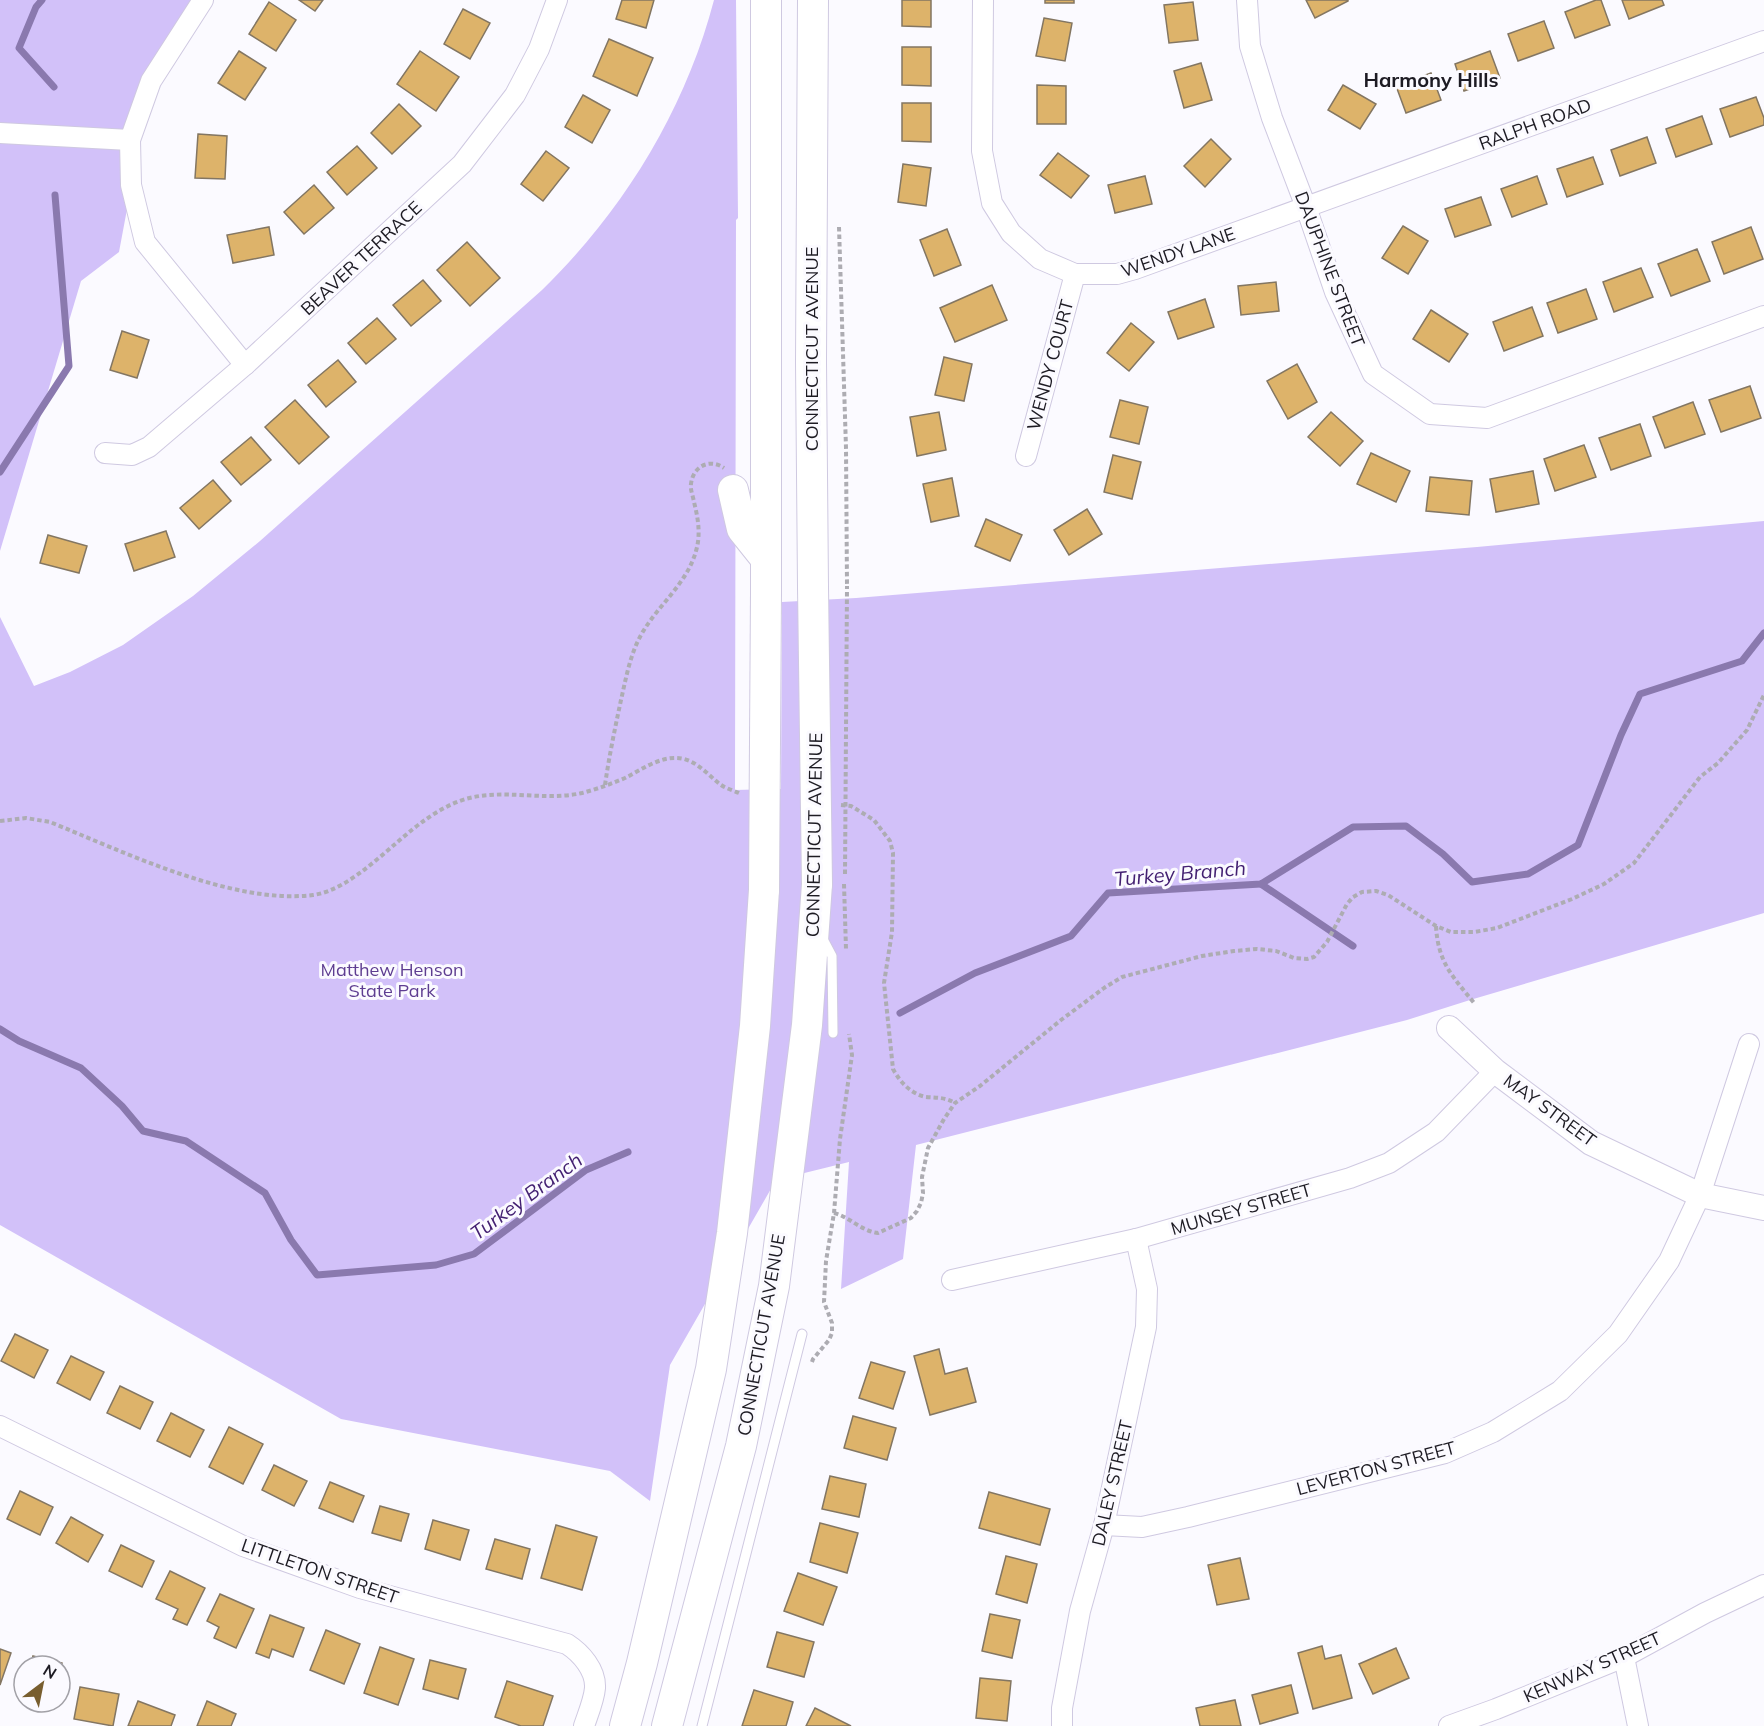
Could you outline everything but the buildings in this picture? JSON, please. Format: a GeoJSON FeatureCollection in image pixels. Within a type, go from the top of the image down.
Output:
{"type":"FeatureCollection","features":[{"type":"Feature","properties":{"kind":"main road"},"geometry":{"type":"LineString","coordinates":[[625,1726],[711,1369],[732,1233],[755,1026],[764,890],[766,0]]}},
{"type":"Feature","properties":{"kind":"main road","name":"CONNECTICUT AVENUE"},"geometry":{"type":"LineString","coordinates":[[667,1726],[741,1446],[774,1286],[807,1025],[814,921],[831,884],[813,587],[811,362],[813,0]]}},
{"type":"Feature","properties":{"kind":"main road"},"geometry":{"type":"LineString","coordinates":[[766,362],[811,362]]}},
{"type":"Feature","properties":{"kind":"main road"},"geometry":{"type":"LineString","coordinates":[[733,490],[742,529],[766,559]]}},
{"type":"Feature","properties":{"kind":"street"},"geometry":{"type":"LineString","coordinates":[[203,0],[151,81],[130,140],[131,185],[145,242],[245,365]]}},
{"type":"Feature","properties":{"kind":"street","name":"BEAVER TERRACE"},"geometry":{"type":"LineString","coordinates":[[105,453],[132,455],[149,447],[245,365],[462,164],[515,95],[539,50],[557,0]]}},
{"type":"Feature","properties":{"kind":"street","name":"WENDY LANE"},"geometry":{"type":"LineString","coordinates":[[983,0],[982,151],[992,204],[1011,233],[1040,259],[1075,274],[1117,274],[1306,207]]}},
{"type":"Feature","properties":{"kind":"street","name":"DAUPHINE STREET"},"geometry":{"type":"LineString","coordinates":[[1247,0],[1250,46],[1272,118],[1335,292],[1373,374],[1430,414],[1487,418],[1764,316]]}},
{"type":"Feature","properties":{"kind":"street","name":"RALPH ROAD"},"geometry":{"type":"LineString","coordinates":[[1306,207],[1764,41]]}},
{"type":"Feature","properties":{"kind":"street"},"geometry":{"type":"LineString","coordinates":[[0,133],[130,140]]}},
{"type":"Feature","properties":{"kind":"street","name":"WENDY COURT"},"geometry":{"type":"LineString","coordinates":[[1026,456],[1075,274]]}},
{"type":"Feature","properties":{"kind":"street","name":"MAY STREET"},"geometry":{"type":"LineString","coordinates":[[1449,1028],[1495,1071],[1591,1143],[1700,1194],[1764,1208]]}},
{"type":"Feature","properties":{"kind":"street","name":"LEVERTON STREET"},"geometry":{"type":"LineString","coordinates":[[1104,1525],[1142,1527],[1445,1453],[1493,1432],[1560,1391],[1618,1334],[1669,1261],[1700,1194],[1749,1044]]}},
{"type":"Feature","properties":{"kind":"street","name":"MUNSEY STREET"},"geometry":{"type":"LineString","coordinates":[[952,1280],[1136,1239],[1350,1178],[1389,1163],[1436,1132],[1495,1071]]}},
{"type":"Feature","properties":{"kind":"street","name":"DALEY STREET"},"geometry":{"type":"LineString","coordinates":[[1062,1726],[1062,1708],[1080,1611],[1104,1525],[1146,1327],[1147,1289],[1136,1239]]}},
{"type":"Feature","properties":{"kind":"street","name":"LITTLETON STREET"},"geometry":{"type":"LineString","coordinates":[[0,1426],[243,1545],[360,1588],[567,1644],[583,1658],[594,1680],[595,1688],[584,1726]]}},
{"type":"Feature","properties":{"kind":"street","name":"KENWAY STREET"},"geometry":{"type":"LineString","coordinates":[[1449,1726],[1624,1657],[1705,1613],[1764,1585]]}},
{"type":"Feature","properties":{"kind":"street"},"geometry":{"type":"LineString","coordinates":[[1624,1657],[1638,1726]]}},
{"type":"Feature","properties":{"kind":"lane"},"geometry":{"type":"LineString","coordinates":[[814,921],[832,956],[833,1033]]}},
{"type":"Feature","properties":{"kind":"lane"},"geometry":{"type":"LineString","coordinates":[[702,1726],[802,1334]]}},
{"type":"Feature","properties":{"kind":"path"},"geometry":{"type":"LineString","coordinates":[[831,884],[848,586],[839,219]]}},
{"type":"Feature","properties":{"kind":"path"},"geometry":{"type":"LineString","coordinates":[[604,786],[610,748],[632,657],[649,621],[683,578],[696,552],[699,536],[690,486],[692,478],[704,464],[713,463],[722,466],[729,474],[733,490]]}},
{"type":"Feature","properties":{"kind":"path"},"geometry":{"type":"LineString","coordinates":[[834,1213],[845,1216],[868,1231],[878,1233],[910,1218],[921,1203],[923,1170],[928,1148],[954,1103],[980,1086],[1061,1020],[1122,977],[1202,956],[1234,951],[1257,949],[1276,951],[1294,958],[1314,957],[1326,942],[1347,904],[1362,892],[1376,891],[1388,895],[1436,926],[1451,932],[1474,933],[1497,928],[1563,903],[1604,884],[1634,862],[1700,777],[1718,763],[1735,745],[1747,730],[1764,695]]}},
{"type":"Feature","properties":{"kind":"path"},"geometry":{"type":"LineString","coordinates":[[0,820],[26,818],[50,822],[189,876],[237,890],[290,897],[317,895],[340,886],[425,820],[455,803],[475,797],[565,796],[604,786],[670,758],[684,759],[701,767],[723,786],[744,795]]}},
{"type":"Feature","properties":{"kind":"path"},"geometry":{"type":"LineString","coordinates":[[832,804],[851,806],[874,820],[890,841],[893,853],[892,932],[884,983],[893,1069],[899,1081],[911,1090],[924,1096],[948,1099],[954,1103]]}},
{"type":"Feature","properties":{"kind":"path"},"geometry":{"type":"LineString","coordinates":[[1436,926],[1437,944],[1445,967],[1474,1004]]}},
{"type":"Feature","properties":{"kind":"path"},"geometry":{"type":"LineString","coordinates":[[792,1371],[810,1374],[813,1359],[832,1333],[832,1323],[824,1302],[826,1261],[834,1213],[840,1139],[852,1055],[848,1031]]}},
{"type":"Feature","properties":{"kind":"green space"},"geometry":{"type":"Polygon","coordinates":[[[0,0],[203,0],[151,81],[119,252],[81,281],[0,551],[0,0]]]}},
{"type":"Feature","properties":{"kind":"green space","name":"Matthew Henson State Park"},"geometry":{"type":"Polygon","coordinates":[[[714,0],[736,0],[738,218],[736,220],[735,790],[781,789],[782,602],[856,598],[1477,547],[1764,521],[1764,913],[1407,1020],[916,1145],[903,1259],[841,1289],[849,1162],[776,1180],[670,1365],[650,1501],[610,1471],[341,1419],[0,1225],[0,617],[34,686],[70,672],[123,645],[193,596],[260,541],[542,290],[599,227],[648,157],[668,120],[702,41],[714,0]]]}},
{"type":"Feature","properties":{"kind":"waterway"},"geometry":{"type":"LineString","coordinates":[[42,0],[36,7],[19,48],[54,87]]}},
{"type":"Feature","properties":{"kind":"waterway"},"geometry":{"type":"LineString","coordinates":[[0,472],[69,366],[55,195]]}},
{"type":"Feature","properties":{"kind":"waterway","name":"Turkey Branch"},"geometry":{"type":"LineString","coordinates":[[900,1013],[975,973],[1071,936],[1108,893],[1261,884],[1353,827],[1406,826],[1443,854],[1472,882],[1528,874],[1578,845],[1621,735],[1640,694],[1742,661],[1764,633]]}},
{"type":"Feature","properties":{"kind":"waterway"},"geometry":{"type":"LineString","coordinates":[[1261,884],[1353,946]]}},
{"type":"Feature","properties":{"kind":"waterway","name":"Turkey Branch"},"geometry":{"type":"LineString","coordinates":[[0,1029],[19,1041],[81,1068],[122,1106],[143,1131],[186,1141],[265,1193],[291,1240],[317,1275],[436,1265],[474,1254],[586,1170],[628,1152]]}},
{"type":"Feature","properties":{"kind":"district","name":"Harmony Hills"},"geometry":{"type":"Point","coordinates":[1431,79]}}]}
